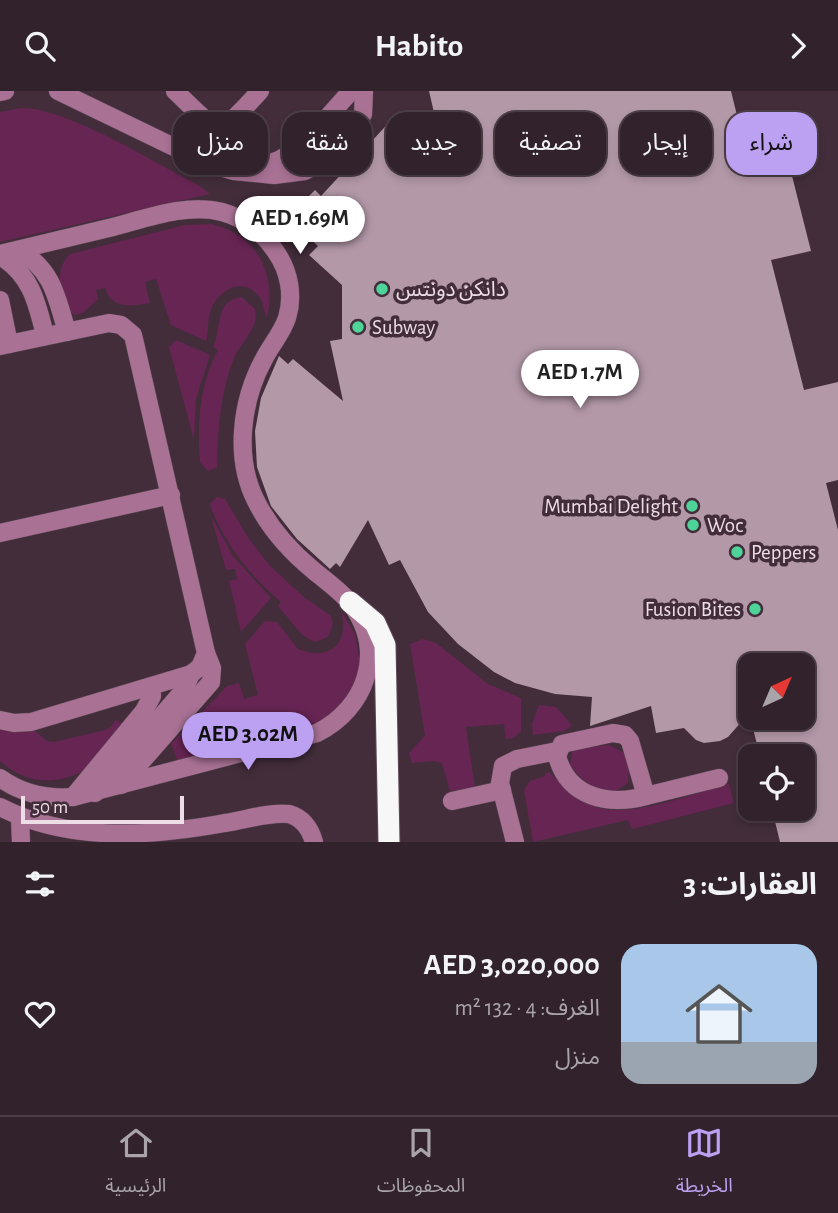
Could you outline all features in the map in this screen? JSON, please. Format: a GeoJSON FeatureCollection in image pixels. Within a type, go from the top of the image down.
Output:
{"type":"FeatureCollection","features":[{"type":"Feature","properties":{"kind":"highway"},"geometry":{"type":"LineString","coordinates":[[350,603],[374,623],[385,645],[389,842]]}},
{"type":"Feature","properties":{"kind":"street"},"geometry":{"type":"LineString","coordinates":[[58,91],[173,147]]}},
{"type":"Feature","properties":{"kind":"street"},"geometry":{"type":"LineString","coordinates":[[174,91],[211,125],[219,127],[228,125],[260,91]]}},
{"type":"Feature","properties":{"kind":"street"},"geometry":{"type":"LineString","coordinates":[[268,164],[302,146],[351,91]]}},
{"type":"Feature","properties":{"kind":"street"},"geometry":{"type":"LineString","coordinates":[[268,172],[290,174],[319,163],[351,132],[363,114],[365,91]]}},
{"type":"Feature","properties":{"kind":"street"},"geometry":{"type":"LineString","coordinates":[[0,255],[168,213],[201,210],[236,217],[250,225],[271,245],[285,268],[290,303],[282,330],[264,358],[249,395],[243,436],[247,479],[255,500],[277,534],[350,603],[366,634],[369,661],[358,698],[341,719],[303,738],[73,797],[42,796],[25,791],[0,778]]}},
{"type":"Feature","properties":{"kind":"street"},"geometry":{"type":"LineString","coordinates":[[19,250],[39,264],[50,279],[67,331]]}},
{"type":"Feature","properties":{"kind":"street"},"geometry":{"type":"LineString","coordinates":[[0,255],[16,267],[30,285],[46,335]]}},
{"type":"Feature","properties":{"kind":"street"},"geometry":{"type":"LineString","coordinates":[[0,300],[4,345],[115,323],[134,335],[206,653],[212,668],[211,683],[121,785]]}},
{"type":"Feature","properties":{"kind":"street"},"geometry":{"type":"LineString","coordinates":[[0,533],[171,495]]}},
{"type":"Feature","properties":{"kind":"street"},"geometry":{"type":"LineString","coordinates":[[0,720],[31,722],[191,674],[200,667],[206,653]]}},
{"type":"Feature","properties":{"kind":"street"},"geometry":{"type":"LineString","coordinates":[[95,793],[184,690],[191,674]]}},
{"type":"Feature","properties":{"kind":"street"},"geometry":{"type":"LineString","coordinates":[[73,797],[145,711],[152,696],[151,687]]}},
{"type":"Feature","properties":{"kind":"street"},"geometry":{"type":"LineString","coordinates":[[515,842],[500,774],[509,761],[557,751],[565,742],[613,733],[625,735],[633,747],[646,796]]}},
{"type":"Feature","properties":{"kind":"street"},"geometry":{"type":"LineString","coordinates":[[557,751],[565,774],[591,796],[617,802],[719,778]]}},
{"type":"Feature","properties":{"kind":"street"},"geometry":{"type":"LineString","coordinates":[[452,801],[502,790]]}},
{"type":"Feature","properties":{"kind":"street"},"geometry":{"type":"LineString","coordinates":[[0,807],[20,819],[50,831],[117,839],[289,814],[301,819],[308,826],[314,842]]}},
{"type":"Feature","properties":{"kind":"street"},"geometry":{"type":"LineString","coordinates":[[20,819],[21,842]]}},
{"type":"Feature","properties":{"kind":"shaded area"},"geometry":{"type":"Polygon","coordinates":[[[21,108],[40,110],[86,126],[173,172],[173,175],[179,175],[198,185],[210,194],[0,242],[0,112],[21,108]]]}},
{"type":"Feature","properties":{"kind":"shaded area"},"geometry":{"type":"Polygon","coordinates":[[[211,224],[241,237],[260,258],[269,286],[267,318],[260,298],[253,291],[246,287],[231,288],[213,305],[206,341],[171,325],[156,279],[145,282],[150,303],[117,303],[105,288],[96,290],[98,299],[83,313],[75,315],[69,311],[61,289],[60,274],[70,254],[185,225],[211,224]]]}},
{"type":"Feature","properties":{"kind":"shaded area"},"geometry":{"type":"Polygon","coordinates":[[[242,297],[255,309],[255,322],[229,371],[221,411],[217,467],[208,471],[200,462],[199,448],[203,391],[218,350],[213,347],[220,316],[227,304],[242,297]]]}},
{"type":"Feature","properties":{"kind":"shaded area"},"geometry":{"type":"Polygon","coordinates":[[[176,340],[210,355],[196,399],[194,440],[169,347],[176,340]]]}},
{"type":"Feature","properties":{"kind":"shaded area"},"geometry":{"type":"Polygon","coordinates":[[[217,497],[225,499],[249,539],[270,566],[305,598],[331,616],[333,624],[328,637],[315,642],[302,635],[278,606],[281,602],[240,559],[211,508],[210,504],[217,497]]]}},
{"type":"Feature","properties":{"kind":"shaded area"},"geometry":{"type":"Polygon","coordinates":[[[211,516],[233,556],[271,598],[241,632],[229,581],[237,579],[235,569],[226,570],[211,516]]]}},
{"type":"Feature","properties":{"kind":"shaded area"},"geometry":{"type":"Polygon","coordinates":[[[341,611],[355,634],[360,663],[355,690],[323,725],[179,764],[171,744],[227,686],[239,683],[244,699],[258,695],[245,644],[265,621],[277,622],[298,649],[319,653],[335,647],[340,641],[343,632],[341,611]]]}},
{"type":"Feature","properties":{"kind":"shaded area"},"geometry":{"type":"Polygon","coordinates":[[[423,639],[436,643],[488,684],[521,698],[521,731],[514,738],[506,739],[504,724],[466,727],[475,788],[450,791],[442,763],[412,763],[409,753],[425,736],[410,644],[423,639]]]}},
{"type":"Feature","properties":{"kind":"shaded area"},"geometry":{"type":"Polygon","coordinates":[[[539,705],[556,707],[572,725],[564,731],[533,735],[532,724],[539,705]]]}},
{"type":"Feature","properties":{"kind":"shaded area"},"geometry":{"type":"Polygon","coordinates":[[[115,720],[126,724],[83,771],[72,776],[50,780],[29,778],[0,761],[0,729],[35,731],[47,741],[54,742],[105,730],[111,727],[115,720]]]}},
{"type":"Feature","properties":{"kind":"shaded area"},"geometry":{"type":"Polygon","coordinates":[[[609,745],[624,753],[629,769],[628,783],[616,791],[589,784],[570,764],[573,750],[609,745]]]}},
{"type":"Feature","properties":{"kind":"shaded area"},"geometry":{"type":"Polygon","coordinates":[[[549,772],[583,801],[610,810],[644,807],[729,784],[734,803],[632,829],[628,820],[533,842],[524,790],[530,781],[549,772]]]}},
{"type":"Feature","properties":{"kind":"building"},"geometry":{"type":"Polygon","coordinates":[[[429,91],[731,91],[736,112],[726,112],[726,175],[792,175],[811,251],[771,260],[804,390],[838,382],[838,480],[826,483],[838,530],[838,842],[780,842],[775,821],[815,821],[815,744],[757,744],[753,730],[816,730],[816,653],[738,653],[738,726],[728,737],[720,741],[704,743],[696,740],[684,728],[656,733],[651,706],[590,726],[592,697],[555,694],[515,683],[494,672],[458,644],[428,612],[400,560],[389,565],[368,520],[340,567],[336,563],[330,569],[297,539],[271,506],[257,467],[255,431],[261,398],[279,356],[288,364],[293,359],[343,401],[330,341],[342,339],[342,285],[309,255],[318,246],[278,210],[292,196],[301,204],[315,190],[321,196],[340,175],[372,175],[372,141],[386,126],[386,175],[481,175],[481,112],[434,112],[429,91]]]}},
{"type":"Feature","properties":{"kind":"place","name":"دانكن دونتس"},"geometry":{"type":"Point","coordinates":[382,289]}},
{"type":"Feature","properties":{"kind":"place","name":"Subway"},"geometry":{"type":"Point","coordinates":[358,327]}},
{"type":"Feature","properties":{"kind":"place","name":"Mumbai Delight"},"geometry":{"type":"Point","coordinates":[692,506]}},
{"type":"Feature","properties":{"kind":"place","name":"Woc"},"geometry":{"type":"Point","coordinates":[693,525]}},
{"type":"Feature","properties":{"kind":"place","name":"Peppers"},"geometry":{"type":"Point","coordinates":[737,552]}},
{"type":"Feature","properties":{"kind":"place","name":"Fusion Bites"},"geometry":{"type":"Point","coordinates":[755,609]}}]}
